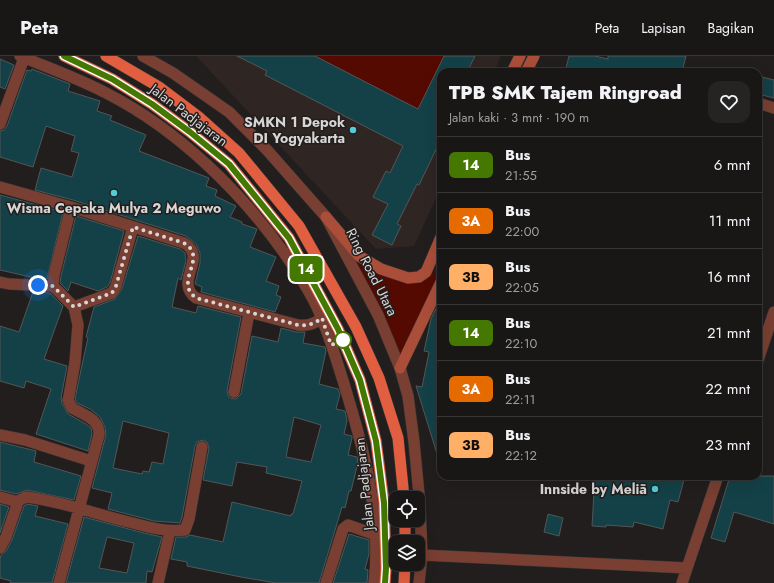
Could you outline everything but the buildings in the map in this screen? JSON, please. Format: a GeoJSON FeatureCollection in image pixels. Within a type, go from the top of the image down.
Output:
{"type":"FeatureCollection","features":[{"type":"Feature","properties":{"kind":"highway","name":"Jalan Padjajaran"},"geometry":{"type":"LineString","coordinates":[[64,56],[112,79],[152,104],[196,136],[229,164],[289,238],[338,329],[360,380],[376,441],[384,503],[385,583]]}},
{"type":"Feature","properties":{"kind":"highway","name":"Jalan Padjajaran"},"geometry":{"type":"LineString","coordinates":[[106,56],[159,87],[200,118],[239,153],[299,226],[356,327],[379,378],[398,438],[403,491]]}},
{"type":"Feature","properties":{"kind":"highway"},"geometry":{"type":"LineString","coordinates":[[404,583],[405,571]]}},
{"type":"Feature","properties":{"kind":"main road"},"geometry":{"type":"LineString","coordinates":[[514,68],[520,56]]}},
{"type":"Feature","properties":{"kind":"main road"},"geometry":{"type":"LineString","coordinates":[[528,68],[534,56]]}},
{"type":"Feature","properties":{"kind":"main road"},"geometry":{"type":"LineString","coordinates":[[326,217],[358,256],[381,269],[408,278],[419,277],[426,272],[437,246]]}},
{"type":"Feature","properties":{"kind":"main road"},"geometry":{"type":"LineString","coordinates":[[400,368],[437,290]]}},
{"type":"Feature","properties":{"kind":"street","name":"Ring Road Utara"},"geometry":{"type":"LineString","coordinates":[[143,56],[173,73],[229,112],[262,144],[326,217],[382,322],[400,368],[408,396],[414,442],[421,535]]}},
{"type":"Feature","properties":{"kind":"street"},"geometry":{"type":"LineString","coordinates":[[0,124],[22,57],[68,75],[114,97],[146,117],[200,158],[237,195],[273,238],[302,280],[322,318],[344,384],[362,448],[373,502],[376,535],[374,583]]}},
{"type":"Feature","properties":{"kind":"street"},"geometry":{"type":"LineString","coordinates":[[762,104],[774,108]]}},
{"type":"Feature","properties":{"kind":"street"},"geometry":{"type":"LineString","coordinates":[[0,188],[71,207],[184,243],[190,247],[194,254],[188,289],[196,298],[298,325],[306,326],[313,324],[322,318]]}},
{"type":"Feature","properties":{"kind":"street"},"geometry":{"type":"LineString","coordinates":[[53,286],[54,275],[71,207]]}},
{"type":"Feature","properties":{"kind":"street"},"geometry":{"type":"LineString","coordinates":[[74,307],[112,293],[116,286],[133,227]]}},
{"type":"Feature","properties":{"kind":"street"},"geometry":{"type":"LineString","coordinates":[[0,282],[10,284],[53,286],[74,307],[78,325],[78,339],[76,362],[68,400],[72,408],[89,418],[97,425],[99,430],[59,583]]}},
{"type":"Feature","properties":{"kind":"street"},"geometry":{"type":"LineString","coordinates":[[762,348],[774,312]]}},
{"type":"Feature","properties":{"kind":"street"},"geometry":{"type":"LineString","coordinates":[[234,392],[249,313]]}},
{"type":"Feature","properties":{"kind":"street"},"geometry":{"type":"LineString","coordinates":[[0,435],[25,440],[91,461]]}},
{"type":"Feature","properties":{"kind":"street"},"geometry":{"type":"LineString","coordinates":[[0,548],[6,537],[18,502],[23,498],[31,498],[78,508],[122,521],[170,531],[185,530],[202,447]]}},
{"type":"Feature","properties":{"kind":"street"},"geometry":{"type":"LineString","coordinates":[[682,583],[717,480]]}},
{"type":"Feature","properties":{"kind":"street"},"geometry":{"type":"LineString","coordinates":[[0,497],[18,502]]}},
{"type":"Feature","properties":{"kind":"street"},"geometry":{"type":"LineString","coordinates":[[326,583],[345,526],[376,535]]}},
{"type":"Feature","properties":{"kind":"street"},"geometry":{"type":"LineString","coordinates":[[158,583],[170,531]]}},
{"type":"Feature","properties":{"kind":"street"},"geometry":{"type":"LineString","coordinates":[[425,555],[687,568]]}},
{"type":"Feature","properties":{"kind":"street","name":"Ring Road Utara"},"geometry":{"type":"LineString","coordinates":[[419,583],[420,571]]}},
{"type":"Feature","properties":{"kind":"shaded area"},"geometry":{"type":"Polygon","coordinates":[[[315,56],[444,56],[418,109],[315,56]]]}},
{"type":"Feature","properties":{"kind":"shaded area","name":"SMKN 1 Depok DI Yogyakarta"},"geometry":{"type":"Polygon","coordinates":[[[501,56],[496,68],[437,68],[437,196],[414,246],[376,249],[197,57],[501,56]]]}},
{"type":"Feature","properties":{"kind":"shaded area"},"geometry":{"type":"Polygon","coordinates":[[[336,231],[357,259],[406,281],[431,271],[437,277],[437,283],[401,358],[336,231]]]}},
{"type":"Feature","properties":{"kind":"bus line","name":"14"},"geometry":{"type":"LineString","coordinates":[[64,56],[112,79],[152,104],[190,132],[229,164],[289,238],[338,329],[360,380],[376,441],[384,503],[385,583]]}},
{"type":"Feature","properties":{"kind":"place","name":"SMKN 1 Depok DI Yogyakarta"},"geometry":{"type":"Point","coordinates":[353,130]}},
{"type":"Feature","properties":{"kind":"place","name":"Wisma Cepaka Mulya 2 Meguwo"},"geometry":{"type":"Point","coordinates":[114,193]}},
{"type":"Feature","properties":{"kind":"place","name":"Innside by Meliã"},"geometry":{"type":"Point","coordinates":[655,489]}},
{"type":"Feature","properties":{"kind":"route"},"geometry":{"type":"LineString","coordinates":[[38,285],[53,286],[70,301],[74,307],[96,298],[110,295],[116,286],[133,227],[184,243],[190,247],[194,254],[188,289],[196,298],[298,325],[306,326],[313,324],[322,318],[331,345],[343,340]]}}]}
